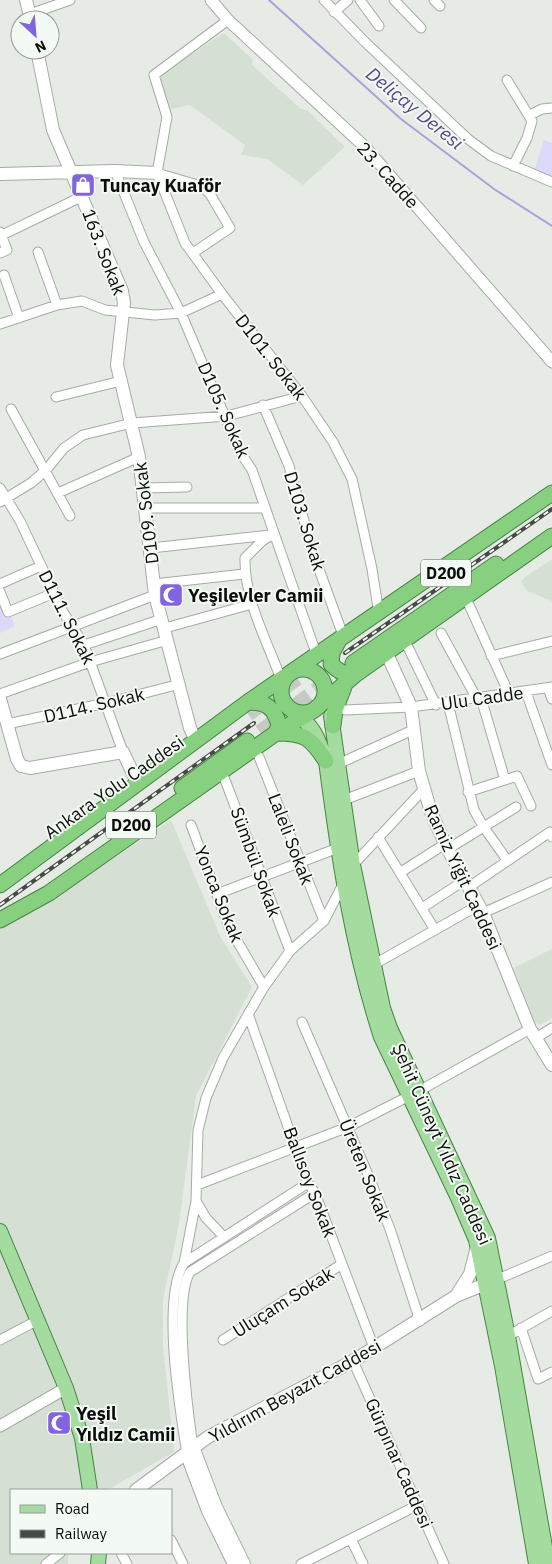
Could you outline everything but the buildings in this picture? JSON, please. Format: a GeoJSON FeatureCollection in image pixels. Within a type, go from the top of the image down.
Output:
{"type":"FeatureCollection","features":[{"type":"Feature","properties":{"kind":"highway"},"geometry":{"type":"LineString","coordinates":[[0,886],[137,782],[248,708],[286,676],[341,642],[552,493]]}},
{"type":"Feature","properties":{"kind":"highway","name":"D200"},"geometry":{"type":"LineString","coordinates":[[341,642],[552,499]]}},
{"type":"Feature","properties":{"kind":"highway","name":"D200"},"geometry":{"type":"LineString","coordinates":[[352,673],[552,526]]}},
{"type":"Feature","properties":{"kind":"highway"},"geometry":{"type":"LineString","coordinates":[[341,642],[332,652],[331,664],[338,671],[347,675],[387,654],[552,536]]}},
{"type":"Feature","properties":{"kind":"highway"},"geometry":{"type":"LineString","coordinates":[[303,712],[284,702],[281,689],[286,676],[303,669],[315,672],[323,681],[326,697]]}},
{"type":"Feature","properties":{"kind":"highway"},"geometry":{"type":"LineString","coordinates":[[0,920],[49,893],[222,772],[303,712],[323,700],[352,673]]}},
{"type":"Feature","properties":{"kind":"highway"},"geometry":{"type":"LineString","coordinates":[[333,726],[335,710],[352,673]]}},
{"type":"Feature","properties":{"kind":"highway"},"geometry":{"type":"LineString","coordinates":[[248,708],[262,702],[271,707],[279,725],[276,733]]}},
{"type":"Feature","properties":{"kind":"highway","name":"Ankara Yolu Caddesi"},"geometry":{"type":"LineString","coordinates":[[0,886],[32,868],[248,708]]}},
{"type":"Feature","properties":{"kind":"highway","name":"D200"},"geometry":{"type":"LineString","coordinates":[[0,913],[68,871],[260,732]]}},
{"type":"Feature","properties":{"kind":"highway"},"geometry":{"type":"LineString","coordinates":[[276,733],[300,734],[307,737],[332,763]]}},
{"type":"Feature","properties":{"kind":"main road","name":"163. Sokak"},"geometry":{"type":"LineString","coordinates":[[39,60],[53,130],[83,196],[122,291],[124,303],[122,312]]}},
{"type":"Feature","properties":{"kind":"main road"},"geometry":{"type":"LineString","coordinates":[[0,174],[115,171],[157,173]]}},
{"type":"Feature","properties":{"kind":"main road","name":"D109. Sokak"},"geometry":{"type":"LineString","coordinates":[[122,312],[117,365],[139,457],[155,590],[190,728],[196,741]]}},
{"type":"Feature","properties":{"kind":"main road","name":"Ramiz Yiğit Caddesi"},"geometry":{"type":"LineString","coordinates":[[387,654],[411,707],[416,729],[424,790],[447,846],[481,909],[533,1033],[552,1065]]}},
{"type":"Feature","properties":{"kind":"main road","name":"Şehit Cüneyt Yıldız Caddesi"},"geometry":{"type":"LineString","coordinates":[[326,697],[333,726],[332,763],[344,800],[353,864],[373,964],[390,1028],[414,1093],[491,1281],[508,1336],[548,1564]]}},
{"type":"Feature","properties":{"kind":"main road"},"geometry":{"type":"LineString","coordinates":[[0,699],[17,759],[22,766],[30,768],[123,752],[137,782]]}},
{"type":"Feature","properties":{"kind":"main road"},"geometry":{"type":"LineString","coordinates":[[303,712],[332,763],[338,848],[373,1012],[381,1037],[414,1093]]}},
{"type":"Feature","properties":{"kind":"main road","name":"Şehit Cüneyt Yıldız Caddesi"},"geometry":{"type":"LineString","coordinates":[[414,1093],[481,1220],[488,1238],[491,1281],[502,1366],[536,1564]]}},
{"type":"Feature","properties":{"kind":"main road"},"geometry":{"type":"LineString","coordinates":[[0,1230],[5,1257],[38,1320],[66,1388],[82,1438],[90,1489]]}},
{"type":"Feature","properties":{"kind":"main road","name":"Yıldırım Beyazıt Caddesi"},"geometry":{"type":"LineString","coordinates":[[456,1296],[470,1274],[477,1247]]}},
{"type":"Feature","properties":{"kind":"main road","name":"Yıldırım Beyazıt Caddesi"},"geometry":{"type":"LineString","coordinates":[[143,1488],[190,1450],[230,1425],[353,1361],[420,1321],[456,1296],[491,1281]]}},
{"type":"Feature","properties":{"kind":"main road"},"geometry":{"type":"LineString","coordinates":[[190,1450],[208,1511],[234,1564]]}},
{"type":"Feature","properties":{"kind":"main road"},"geometry":{"type":"LineString","coordinates":[[190,1450],[244,1564]]}},
{"type":"Feature","properties":{"kind":"street"},"geometry":{"type":"LineString","coordinates":[[46,10],[70,0]]}},
{"type":"Feature","properties":{"kind":"street","name":"23. Cadde"},"geometry":{"type":"LineString","coordinates":[[211,0],[228,20],[365,147],[552,362]]}},
{"type":"Feature","properties":{"kind":"street"},"geometry":{"type":"LineString","coordinates":[[324,0],[334,12],[468,139],[491,156],[552,182]]}},
{"type":"Feature","properties":{"kind":"street"},"geometry":{"type":"LineString","coordinates":[[334,12],[348,0]]}},
{"type":"Feature","properties":{"kind":"street"},"geometry":{"type":"LineString","coordinates":[[360,0],[379,26]]}},
{"type":"Feature","properties":{"kind":"street"},"geometry":{"type":"LineString","coordinates":[[394,0],[422,28]]}},
{"type":"Feature","properties":{"kind":"street"},"geometry":{"type":"LineString","coordinates":[[193,254],[230,228],[210,194],[200,186],[157,173],[167,127],[166,107],[154,75],[228,20]]}},
{"type":"Feature","properties":{"kind":"street"},"geometry":{"type":"LineString","coordinates":[[507,80],[530,115],[531,128],[513,166]]}},
{"type":"Feature","properties":{"kind":"street"},"geometry":{"type":"LineString","coordinates":[[530,115],[542,109],[552,108]]}},
{"type":"Feature","properties":{"kind":"street","name":"D105. Sokak"},"geometry":{"type":"LineString","coordinates":[[115,171],[144,242],[181,313],[240,452],[252,470],[317,656]]}},
{"type":"Feature","properties":{"kind":"street","name":"D101. Sokak"},"geometry":{"type":"LineString","coordinates":[[157,173],[185,243],[222,294],[302,396],[333,442],[352,479],[372,570],[379,614]]}},
{"type":"Feature","properties":{"kind":"street"},"geometry":{"type":"LineString","coordinates":[[3,251],[0,234],[83,196]]}},
{"type":"Feature","properties":{"kind":"street"},"geometry":{"type":"LineString","coordinates":[[38,252],[57,305]]}},
{"type":"Feature","properties":{"kind":"street"},"geometry":{"type":"LineString","coordinates":[[4,275],[19,318]]}},
{"type":"Feature","properties":{"kind":"street"},"geometry":{"type":"LineString","coordinates":[[0,324],[57,305],[82,301],[105,310],[155,315],[181,313],[222,294]]}},
{"type":"Feature","properties":{"kind":"street"},"geometry":{"type":"LineString","coordinates":[[56,396],[121,381]]}},
{"type":"Feature","properties":{"kind":"street"},"geometry":{"type":"LineString","coordinates":[[3,500],[46,470],[64,448],[83,435],[132,423],[226,416],[302,396]]}},
{"type":"Feature","properties":{"kind":"street","name":"D103. Sokak"},"geometry":{"type":"LineString","coordinates":[[263,405],[289,466],[312,550],[341,642]]}},
{"type":"Feature","properties":{"kind":"street"},"geometry":{"type":"LineString","coordinates":[[11,409],[37,460],[46,470],[70,516]]}},
{"type":"Feature","properties":{"kind":"street"},"geometry":{"type":"LineString","coordinates":[[58,493],[139,457]]}},
{"type":"Feature","properties":{"kind":"street"},"geometry":{"type":"LineString","coordinates":[[144,488],[187,487]]}},
{"type":"Feature","properties":{"kind":"street","name":"D111. Sokak"},"geometry":{"type":"LineString","coordinates":[[0,488],[3,500],[41,566],[71,625],[84,645],[123,752]]}},
{"type":"Feature","properties":{"kind":"street"},"geometry":{"type":"LineString","coordinates":[[146,508],[264,508]]}},
{"type":"Feature","properties":{"kind":"street"},"geometry":{"type":"LineString","coordinates":[[151,548],[273,534]]}},
{"type":"Feature","properties":{"kind":"street"},"geometry":{"type":"LineString","coordinates":[[273,534],[262,541],[245,558],[244,574],[252,604],[286,676]]}},
{"type":"Feature","properties":{"kind":"street"},"geometry":{"type":"LineString","coordinates":[[0,584],[41,566]]}},
{"type":"Feature","properties":{"kind":"street"},"geometry":{"type":"LineString","coordinates":[[0,654],[155,590],[244,574]]}},
{"type":"Feature","properties":{"kind":"street"},"geometry":{"type":"LineString","coordinates":[[0,592],[8,612],[54,593]]}},
{"type":"Feature","properties":{"kind":"street"},"geometry":{"type":"LineString","coordinates":[[466,598],[509,694]]}},
{"type":"Feature","properties":{"kind":"street"},"geometry":{"type":"LineString","coordinates":[[84,645],[165,629],[252,604]]}},
{"type":"Feature","properties":{"kind":"street"},"geometry":{"type":"LineString","coordinates":[[0,694],[90,662],[165,629]]}},
{"type":"Feature","properties":{"kind":"street"},"geometry":{"type":"LineString","coordinates":[[441,633],[479,698],[505,780]]}},
{"type":"Feature","properties":{"kind":"street"},"geometry":{"type":"LineString","coordinates":[[404,641],[436,704]]}},
{"type":"Feature","properties":{"kind":"street"},"geometry":{"type":"LineString","coordinates":[[491,656],[552,641]]}},
{"type":"Feature","properties":{"kind":"street","name":"D114. Sokak"},"geometry":{"type":"LineString","coordinates":[[7,724],[106,703],[180,684]]}},
{"type":"Feature","properties":{"kind":"street"},"geometry":{"type":"LineString","coordinates":[[550,688],[552,699]]}},
{"type":"Feature","properties":{"kind":"street","name":"Ulu Cadde"},"geometry":{"type":"LineString","coordinates":[[345,710],[411,707],[550,688]]}},
{"type":"Feature","properties":{"kind":"street"},"geometry":{"type":"LineString","coordinates":[[526,692],[552,765]]}},
{"type":"Feature","properties":{"kind":"street"},"geometry":{"type":"LineString","coordinates":[[448,703],[468,792],[483,826],[507,860]]}},
{"type":"Feature","properties":{"kind":"street"},"geometry":{"type":"LineString","coordinates":[[332,763],[416,729]]}},
{"type":"Feature","properties":{"kind":"street","name":"Laleli Sokak"},"geometry":{"type":"LineString","coordinates":[[259,756],[324,921]]}},
{"type":"Feature","properties":{"kind":"street"},"geometry":{"type":"LineString","coordinates":[[344,800],[420,771]]}},
{"type":"Feature","properties":{"kind":"street","name":"Sümbül Sokak"},"geometry":{"type":"LineString","coordinates":[[222,772],[290,951]]}},
{"type":"Feature","properties":{"kind":"street"},"geometry":{"type":"LineString","coordinates":[[468,792],[517,776],[531,806]]}},
{"type":"Feature","properties":{"kind":"street"},"geometry":{"type":"LineString","coordinates":[[353,864],[424,790]]}},
{"type":"Feature","properties":{"kind":"street"},"geometry":{"type":"LineString","coordinates":[[401,872],[516,807]]}},
{"type":"Feature","properties":{"kind":"street","name":"Yonca Sokak"},"geometry":{"type":"LineString","coordinates":[[191,825],[229,927],[264,987]]}},
{"type":"Feature","properties":{"kind":"street"},"geometry":{"type":"LineString","coordinates":[[422,908],[507,860],[550,832],[552,837]]}},
{"type":"Feature","properties":{"kind":"street"},"geometry":{"type":"LineString","coordinates":[[378,837],[435,930]]}},
{"type":"Feature","properties":{"kind":"street"},"geometry":{"type":"LineString","coordinates":[[217,894],[338,848]]}},
{"type":"Feature","properties":{"kind":"street"},"geometry":{"type":"LineString","coordinates":[[190,1450],[179,1406],[174,1310],[178,1273],[184,1263],[196,1201],[198,1130],[206,1098],[223,1058],[264,987],[290,951],[324,921],[344,882]]}},
{"type":"Feature","properties":{"kind":"street"},"geometry":{"type":"LineString","coordinates":[[373,964],[435,930],[481,909],[552,882]]}},
{"type":"Feature","properties":{"kind":"street","name":"Ballısoy Sokak"},"geometry":{"type":"LineString","coordinates":[[248,1014],[308,1183],[315,1193],[374,1348]]}},
{"type":"Feature","properties":{"kind":"street","name":"Üreten Sokak"},"geometry":{"type":"LineString","coordinates":[[302,1022],[390,1229],[420,1321]]}},
{"type":"Feature","properties":{"kind":"street"},"geometry":{"type":"LineString","coordinates":[[197,1185],[348,1127],[533,1033],[552,1028]]}},
{"type":"Feature","properties":{"kind":"street"},"geometry":{"type":"LineString","coordinates":[[184,1263],[308,1183]]}},
{"type":"Feature","properties":{"kind":"street"},"geometry":{"type":"LineString","coordinates":[[190,1450],[182,1318],[183,1288],[190,1272],[315,1193]]}},
{"type":"Feature","properties":{"kind":"street"},"geometry":{"type":"LineString","coordinates":[[196,1201],[206,1218],[224,1237]]}},
{"type":"Feature","properties":{"kind":"street"},"geometry":{"type":"LineString","coordinates":[[491,1281],[552,1256]]}},
{"type":"Feature","properties":{"kind":"street"},"geometry":{"type":"LineString","coordinates":[[184,1263],[190,1272]]}},
{"type":"Feature","properties":{"kind":"street","name":"Uluçam Sokak"},"geometry":{"type":"LineString","coordinates":[[223,1340],[342,1264]]}},
{"type":"Feature","properties":{"kind":"street"},"geometry":{"type":"LineString","coordinates":[[508,1336],[552,1311]]}},
{"type":"Feature","properties":{"kind":"street"},"geometry":{"type":"LineString","coordinates":[[0,1340],[38,1320]]}},
{"type":"Feature","properties":{"kind":"street"},"geometry":{"type":"LineString","coordinates":[[521,1328],[538,1379],[552,1372]]}},
{"type":"Feature","properties":{"kind":"street","name":"Gürpınar Caddesi"},"geometry":{"type":"LineString","coordinates":[[353,1361],[444,1564]]}},
{"type":"Feature","properties":{"kind":"street"},"geometry":{"type":"LineString","coordinates":[[0,1426],[66,1388]]}},
{"type":"Feature","properties":{"kind":"street"},"geometry":{"type":"LineString","coordinates":[[301,1564],[418,1505]]}},
{"type":"Feature","properties":{"kind":"street"},"geometry":{"type":"LineString","coordinates":[[351,1539],[363,1564]]}},
{"type":"Feature","properties":{"kind":"street"},"geometry":{"type":"LineString","coordinates":[[172,1542],[183,1564]]}},
{"type":"Feature","properties":{"kind":"street"},"geometry":{"type":"LineString","coordinates":[[46,1564],[59,1554]]}},
{"type":"Feature","properties":{"kind":"shaded area"},"geometry":{"type":"Polygon","coordinates":[[[224,33],[253,60],[252,65],[301,109],[307,110],[345,147],[303,185],[267,159],[241,155],[245,145],[190,105],[171,109],[159,76],[224,33]]]}},
{"type":"Feature","properties":{"kind":"shaded area"},"geometry":{"type":"Polygon","coordinates":[[[544,140],[552,143],[552,177],[534,171],[544,140]]]}},
{"type":"Feature","properties":{"kind":"shaded area"},"geometry":{"type":"Polygon","coordinates":[[[552,559],[552,601],[527,591],[521,582],[525,577],[552,559]]]}},
{"type":"Feature","properties":{"kind":"shaded area"},"geometry":{"type":"Polygon","coordinates":[[[0,601],[10,614],[15,626],[0,633],[0,601]]]}},
{"type":"Feature","properties":{"kind":"shaded area"},"geometry":{"type":"Polygon","coordinates":[[[171,820],[221,938],[252,987],[196,1096],[179,1224],[163,1300],[163,1346],[174,1452],[109,1489],[10,1489],[10,1554],[68,1554],[68,1564],[0,1564],[0,928],[48,902],[171,820]]]}},
{"type":"Feature","properties":{"kind":"shaded area"},"geometry":{"type":"Polygon","coordinates":[[[552,949],[552,1018],[540,1025],[533,1022],[514,968],[552,949]]]}},
{"type":"Feature","properties":{"kind":"waterway","name":"Deliçay Deresi"},"geometry":{"type":"LineString","coordinates":[[269,0],[401,119],[494,189],[552,226]]}},
{"type":"Feature","properties":{"kind":"tunnel"},"geometry":{"type":"LineString","coordinates":[[248,714],[329,655]]}},
{"type":"Feature","properties":{"kind":"tunnel"},"geometry":{"type":"LineString","coordinates":[[260,732],[351,664]]}},
{"type":"Feature","properties":{"kind":"railway"},"geometry":{"type":"LineString","coordinates":[[345,653],[552,509]]}},
{"type":"Feature","properties":{"kind":"railway"},"geometry":{"type":"LineString","coordinates":[[0,905],[254,723]]}},
{"type":"Feature","properties":{"kind":"place","name":"Tuncay Kuaför"},"geometry":{"type":"Point","coordinates":[83,185]}},
{"type":"Feature","properties":{"kind":"place","name":"Yeşilevler Camii"},"geometry":{"type":"Point","coordinates":[171,595]}},
{"type":"Feature","properties":{"kind":"place","name":"Yeşil Yıldız Camii"},"geometry":{"type":"Point","coordinates":[59,1423]}}]}
